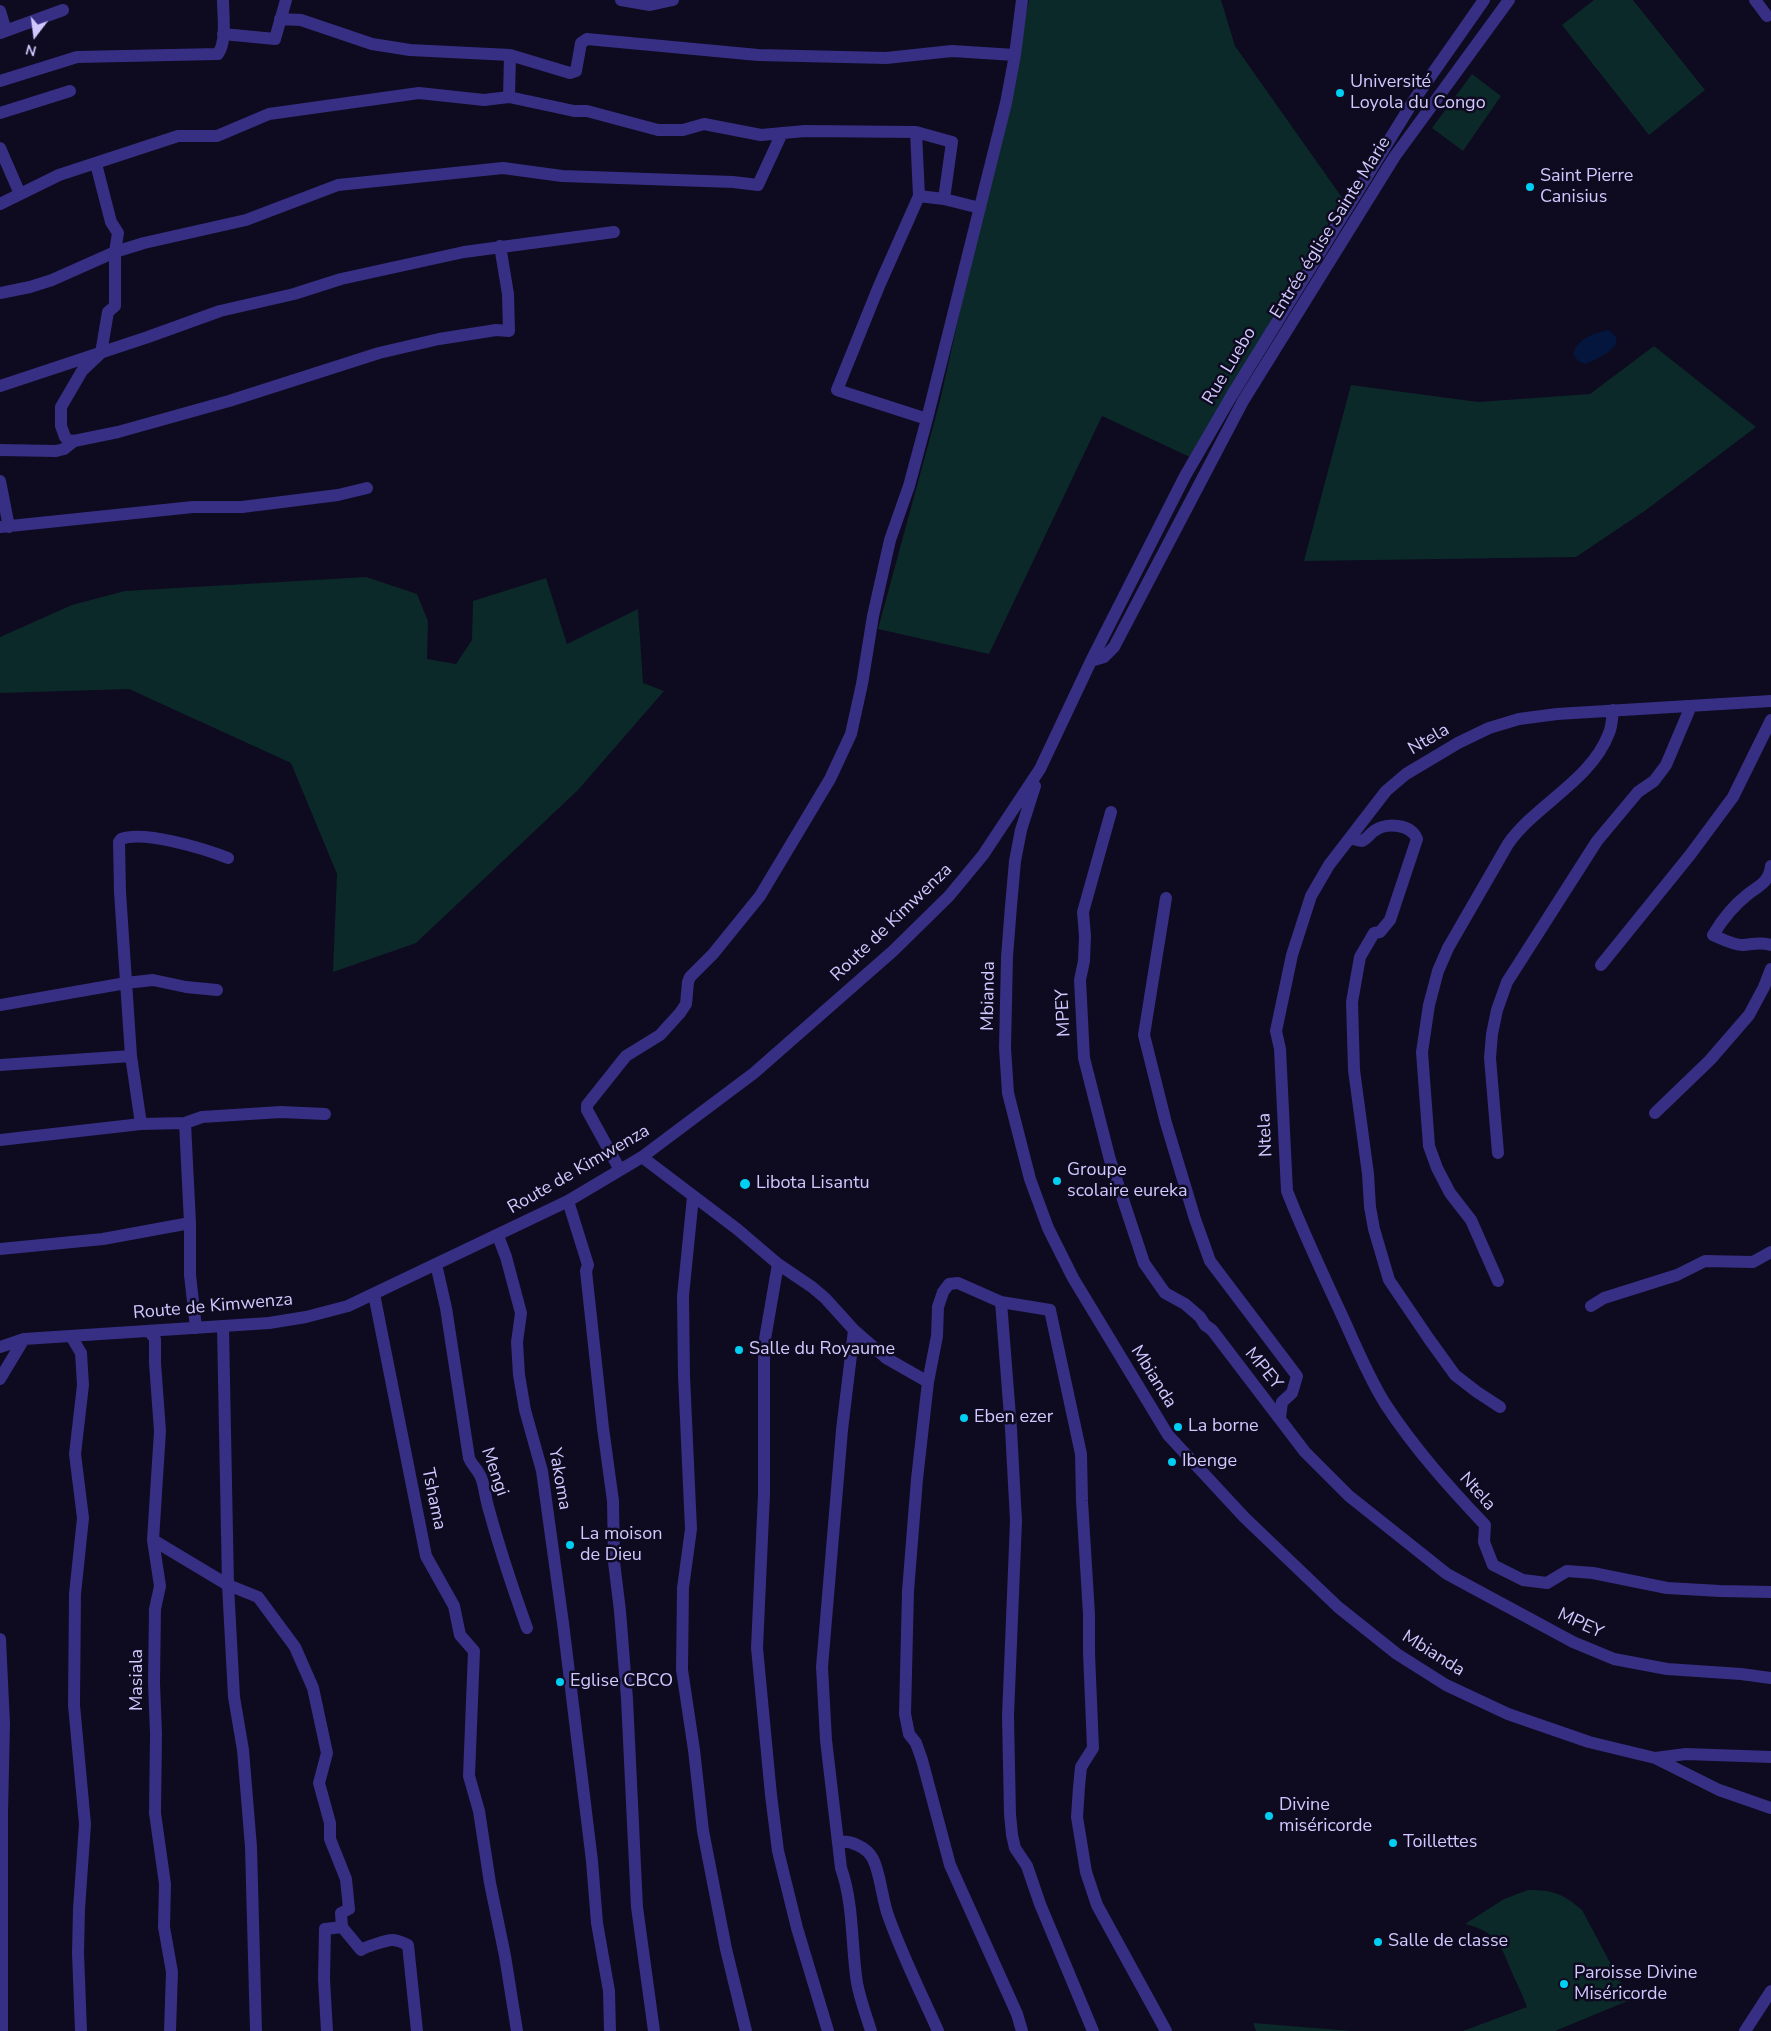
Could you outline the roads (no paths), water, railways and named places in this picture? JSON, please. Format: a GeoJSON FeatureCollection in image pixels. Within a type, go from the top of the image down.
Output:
{"type":"FeatureCollection","features":[{"type":"Feature","properties":{"kind":"street"},"geometry":{"type":"LineString","coordinates":[[0,81],[77,57],[215,54],[220,52],[223,34],[223,0]]}},
{"type":"Feature","properties":{"kind":"street"},"geometry":{"type":"LineString","coordinates":[[223,34],[275,39],[286,0]]}},
{"type":"Feature","properties":{"kind":"street"},"geometry":{"type":"LineString","coordinates":[[621,0],[650,5],[672,0]]}},
{"type":"Feature","properties":{"kind":"street"},"geometry":{"type":"LineString","coordinates":[[620,1170],[587,1110],[587,1105],[626,1056],[660,1035],[680,1013],[686,1004],[690,977],[713,954],[760,896],[830,779],[851,734],[862,684],[873,616],[890,540],[909,486],[927,419],[1006,103],[1015,55],[1022,0]]}},
{"type":"Feature","properties":{"kind":"street","name":"Rue Luebo"},"geometry":{"type":"LineString","coordinates":[[1040,769],[1091,662],[1185,476],[1232,395],[1414,100],[1484,0]]}},
{"type":"Feature","properties":{"kind":"street","name":"Entrée église Sainte Marie"},"geometry":{"type":"LineString","coordinates":[[1091,662],[1104,657],[1114,647],[1243,401],[1395,156],[1509,0]]}},
{"type":"Feature","properties":{"kind":"street"},"geometry":{"type":"LineString","coordinates":[[1755,0],[1767,16]]}},
{"type":"Feature","properties":{"kind":"street"},"geometry":{"type":"LineString","coordinates":[[0,11],[3,32],[63,10]]}},
{"type":"Feature","properties":{"kind":"street"},"geometry":{"type":"LineString","coordinates":[[280,19],[301,20],[367,43],[400,49],[510,55],[574,73],[582,43],[587,38],[758,55],[886,58],[952,51],[1015,55]]}},
{"type":"Feature","properties":{"kind":"street"},"geometry":{"type":"LineString","coordinates":[[509,97],[510,55]]}},
{"type":"Feature","properties":{"kind":"street"},"geometry":{"type":"LineString","coordinates":[[0,113],[70,92]]}},
{"type":"Feature","properties":{"kind":"street"},"geometry":{"type":"LineString","coordinates":[[0,204],[59,175],[178,136],[221,134],[269,114],[419,93],[484,100],[509,97],[574,111],[587,111],[658,130],[683,130],[704,124],[753,134],[805,131],[916,132],[952,142],[944,199]]}},
{"type":"Feature","properties":{"kind":"street"},"geometry":{"type":"LineString","coordinates":[[916,132],[919,196],[879,286],[837,390],[927,419]]}},
{"type":"Feature","properties":{"kind":"street"},"geometry":{"type":"LineString","coordinates":[[0,293],[52,280],[116,252],[144,243],[246,220],[338,185],[502,168],[562,176],[733,182],[758,185],[782,133]]}},
{"type":"Feature","properties":{"kind":"street"},"geometry":{"type":"LineString","coordinates":[[0,148],[20,194]]}},
{"type":"Feature","properties":{"kind":"street"},"geometry":{"type":"LineString","coordinates":[[96,164],[111,222],[118,233],[115,306],[108,312],[101,353],[82,371],[61,407],[61,426],[68,440],[74,441],[118,432],[229,400],[379,353],[439,339],[496,330],[508,330],[508,294],[500,246]]}},
{"type":"Feature","properties":{"kind":"street"},"geometry":{"type":"LineString","coordinates":[[919,196],[944,199],[980,208]]}},
{"type":"Feature","properties":{"kind":"street"},"geometry":{"type":"LineString","coordinates":[[0,386],[220,311],[294,294],[341,279],[500,246],[614,232]]}},
{"type":"Feature","properties":{"kind":"street"},"geometry":{"type":"LineString","coordinates":[[0,450],[56,451],[64,449],[74,441]]}},
{"type":"Feature","properties":{"kind":"street"},"geometry":{"type":"LineString","coordinates":[[0,481],[5,527],[193,507],[242,507],[338,495],[367,488]]}},
{"type":"Feature","properties":{"kind":"street","name":"Ntela"},"geometry":{"type":"LineString","coordinates":[[1771,701],[1613,710],[1519,719],[1489,728],[1458,742],[1396,782],[1329,865],[1311,896],[1292,955],[1276,1030],[1280,1049],[1287,1191],[1319,1269],[1386,1405],[1429,1465],[1485,1525],[1484,1542],[1493,1565],[1523,1580],[1547,1583],[1567,1571],[1593,1573],[1667,1588],[1771,1592]]}},
{"type":"Feature","properties":{"kind":"street"},"geometry":{"type":"LineString","coordinates":[[1498,1153],[1490,1058],[1495,1018],[1507,982],[1597,841],[1633,797],[1654,781],[1666,765],[1691,706]]}},
{"type":"Feature","properties":{"kind":"street"},"geometry":{"type":"LineString","coordinates":[[1498,1281],[1470,1220],[1450,1192],[1437,1168],[1429,1146],[1422,1052],[1429,1005],[1438,971],[1448,948],[1508,844],[1519,829],[1593,761],[1610,732],[1613,710]]}},
{"type":"Feature","properties":{"kind":"street"},"geometry":{"type":"LineString","coordinates":[[1601,965],[1733,797],[1771,720]]}},
{"type":"Feature","properties":{"kind":"street","name":"Route de Kimwenza"},"geometry":{"type":"LineString","coordinates":[[0,1347],[24,1339],[223,1327],[306,1317],[342,1308],[498,1236],[568,1201],[642,1158],[754,1073],[893,952],[949,896],[983,855],[1040,769]]}},
{"type":"Feature","properties":{"kind":"street","name":"Mbianda"},"geometry":{"type":"LineString","coordinates":[[1040,769],[1021,830],[1016,860],[1007,957],[1006,1048],[1008,1093],[1030,1179],[1048,1228],[1073,1278],[1168,1435],[1301,1573],[1338,1608],[1397,1654],[1446,1685],[1508,1714],[1589,1742],[1655,1758],[1686,1754],[1771,1757]]}},
{"type":"Feature","properties":{"kind":"street","name":"MPEY"},"geometry":{"type":"LineString","coordinates":[[1110,812],[1083,912],[1084,952],[1080,980],[1084,1058],[1110,1160],[1144,1263],[1165,1293],[1185,1304],[1200,1317],[1205,1326],[1212,1330],[1305,1452],[1349,1496],[1447,1574],[1574,1642],[1614,1659],[1667,1669],[1771,1678]]}},
{"type":"Feature","properties":{"kind":"street"},"geometry":{"type":"LineString","coordinates":[[1350,838],[1358,841],[1364,840],[1375,830],[1383,826],[1393,825],[1410,829],[1417,839],[1390,920],[1380,932],[1374,933],[1360,957],[1352,1002],[1354,1070],[1374,1229],[1389,1280],[1429,1339],[1455,1375],[1500,1407]]}},
{"type":"Feature","properties":{"kind":"street"},"geometry":{"type":"LineString","coordinates":[[141,1124],[131,1056],[118,845],[121,839],[127,837],[166,840],[206,850],[228,858]]}},
{"type":"Feature","properties":{"kind":"street"},"geometry":{"type":"LineString","coordinates":[[1771,866],[1770,876],[1756,891],[1748,894],[1728,913],[1713,934],[1736,944],[1761,942],[1771,945]]}},
{"type":"Feature","properties":{"kind":"street"},"geometry":{"type":"LineString","coordinates":[[1166,898],[1144,1041],[1187,1193],[1210,1261],[1298,1376],[1292,1393],[1282,1402],[1280,1418]]}},
{"type":"Feature","properties":{"kind":"street"},"geometry":{"type":"LineString","coordinates":[[1655,1113],[1710,1060],[1748,1015],[1764,987],[1771,969]]}},
{"type":"Feature","properties":{"kind":"street"},"geometry":{"type":"LineString","coordinates":[[0,1005],[153,980],[186,987],[218,990]]}},
{"type":"Feature","properties":{"kind":"street"},"geometry":{"type":"LineString","coordinates":[[0,1065],[131,1056]]}},
{"type":"Feature","properties":{"kind":"street"},"geometry":{"type":"LineString","coordinates":[[0,1140],[141,1124],[185,1123],[202,1117],[281,1112],[325,1114]]}},
{"type":"Feature","properties":{"kind":"street"},"geometry":{"type":"LineString","coordinates":[[185,1123],[190,1223],[190,1276],[196,1328]]}},
{"type":"Feature","properties":{"kind":"street"},"geometry":{"type":"LineString","coordinates":[[642,1158],[737,1229],[778,1264],[825,1298],[854,1330],[886,1358],[928,1382]]}},
{"type":"Feature","properties":{"kind":"street"},"geometry":{"type":"LineString","coordinates":[[693,1197],[684,1296],[684,1376],[691,1529],[683,1588],[682,1670],[694,1750],[703,1831],[726,1949],[746,2031]]}},
{"type":"Feature","properties":{"kind":"street"},"geometry":{"type":"LineString","coordinates":[[568,1201],[588,1265],[586,1271],[613,1501],[614,1562],[627,1699],[637,1907],[654,2031]]}},
{"type":"Feature","properties":{"kind":"street"},"geometry":{"type":"LineString","coordinates":[[0,1249],[103,1238],[190,1223]]}},
{"type":"Feature","properties":{"kind":"street","name":"Yakoma"},"geometry":{"type":"LineString","coordinates":[[498,1236],[506,1257],[521,1313],[517,1342],[519,1375],[525,1410],[542,1471],[577,1733],[592,1861],[597,1923],[610,1991],[610,2031]]}},
{"type":"Feature","properties":{"kind":"street"},"geometry":{"type":"LineString","coordinates":[[1590,1306],[1604,1298],[1677,1275],[1705,1261],[1753,1262],[1771,1252]]}},
{"type":"Feature","properties":{"kind":"street","name":"Mengi"},"geometry":{"type":"LineString","coordinates":[[436,1264],[446,1308],[469,1458],[470,1462],[478,1468],[508,1577],[527,1628]]}},
{"type":"Feature","properties":{"kind":"street"},"geometry":{"type":"LineString","coordinates":[[778,1264],[764,1345],[764,1494],[757,1648],[778,1851],[797,1928],[828,2031]]}},
{"type":"Feature","properties":{"kind":"street"},"geometry":{"type":"LineString","coordinates":[[1022,2031],[1017,2014],[950,1865],[922,1760],[916,1743],[909,1734],[905,1714],[904,1692],[910,1573],[917,1479],[928,1382],[937,1336],[938,1307],[943,1292],[949,1284],[958,1282],[1001,1302],[1050,1310],[1081,1454],[1093,1748],[1081,1767],[1079,1787],[1078,1817],[1086,1872],[1097,1905],[1166,2031]]}},
{"type":"Feature","properties":{"kind":"street","name":"Tshama"},"geometry":{"type":"LineString","coordinates":[[374,1294],[426,1556],[454,1606],[460,1636],[474,1651],[469,1776],[479,1811],[517,2031]]}},
{"type":"Feature","properties":{"kind":"street"},"geometry":{"type":"LineString","coordinates":[[1001,1302],[1012,1429],[1016,1521],[1008,1716],[1012,1836],[1015,1848],[1027,1866],[1040,1904],[1093,2031]]}},
{"type":"Feature","properties":{"kind":"street"},"geometry":{"type":"LineString","coordinates":[[223,1327],[228,1585],[234,1697],[243,1750],[251,1847],[256,2031]]}},
{"type":"Feature","properties":{"kind":"street"},"geometry":{"type":"LineString","coordinates":[[854,1330],[842,1430],[822,1667],[826,1740],[841,1868],[853,1925],[857,1982],[871,2031]]}},
{"type":"Feature","properties":{"kind":"street","name":"Masiala"},"geometry":{"type":"LineString","coordinates":[[149,1331],[155,1339],[160,1431],[153,1540],[160,1586],[155,1609],[154,1683],[156,1734],[154,1813],[165,1884],[164,1927],[172,1972],[170,2031]]}},
{"type":"Feature","properties":{"kind":"street"},"geometry":{"type":"LineString","coordinates":[[71,1336],[81,1353],[83,1385],[75,1454],[83,1518],[75,1594],[74,1695],[85,1824],[78,1953],[81,2031]]}},
{"type":"Feature","properties":{"kind":"street"},"geometry":{"type":"LineString","coordinates":[[0,1379],[24,1339]]}},
{"type":"Feature","properties":{"kind":"street"},"geometry":{"type":"LineString","coordinates":[[153,1540],[228,1585],[260,1599],[295,1647],[312,1688],[326,1753],[318,1782],[330,1823],[330,1839],[346,1879],[349,1909],[341,1913],[342,1927],[361,1950],[366,1946],[391,1940],[408,1945],[417,2031]]}},
{"type":"Feature","properties":{"kind":"street"},"geometry":{"type":"LineString","coordinates":[[0,1639],[4,1724],[2,2031]]}},
{"type":"Feature","properties":{"kind":"street"},"geometry":{"type":"LineString","coordinates":[[1655,1758],[1719,1790],[1771,1808]]}},
{"type":"Feature","properties":{"kind":"street"},"geometry":{"type":"LineString","coordinates":[[838,1842],[845,1841],[858,1845],[873,1858],[888,1916],[908,1967],[938,2031]]}},
{"type":"Feature","properties":{"kind":"street"},"geometry":{"type":"LineString","coordinates":[[327,2031],[324,1979],[325,1929],[342,1927]]}},
{"type":"Feature","properties":{"kind":"street"},"geometry":{"type":"LineString","coordinates":[[1745,2031],[1771,1991]]}},
{"type":"Feature","properties":{"kind":"water"},"geometry":{"type":"Polygon","coordinates":[[[1608,330],[1615,336],[1617,341],[1615,346],[1604,355],[1586,364],[1578,361],[1573,354],[1578,344],[1592,335],[1608,330]]]}},
{"type":"Feature","properties":{"kind":"place","name":"Université Loyola du Congo"},"geometry":{"type":"Point","coordinates":[1340,93]}},
{"type":"Feature","properties":{"kind":"place","name":"Saint Pierre Canisius"},"geometry":{"type":"Point","coordinates":[1530,187]}},
{"type":"Feature","properties":{"kind":"place","name":"Groupe scolaire eureka"},"geometry":{"type":"Point","coordinates":[1057,1181]}},
{"type":"Feature","properties":{"kind":"place","name":"Libota Lisantu"},"geometry":{"type":"Point","coordinates":[745,1184]}},
{"type":"Feature","properties":{"kind":"place","name":"Salle du Royaume"},"geometry":{"type":"Point","coordinates":[739,1350]}},
{"type":"Feature","properties":{"kind":"place","name":"Eben ezer"},"geometry":{"type":"Point","coordinates":[964,1418]}},
{"type":"Feature","properties":{"kind":"place","name":"La borne"},"geometry":{"type":"Point","coordinates":[1178,1427]}},
{"type":"Feature","properties":{"kind":"place","name":"Ibenge"},"geometry":{"type":"Point","coordinates":[1172,1462]}},
{"type":"Feature","properties":{"kind":"place","name":"La moison de Dieu"},"geometry":{"type":"Point","coordinates":[570,1545]}},
{"type":"Feature","properties":{"kind":"place","name":"Eglise CBCO"},"geometry":{"type":"Point","coordinates":[560,1682]}},
{"type":"Feature","properties":{"kind":"place","name":"Divine miséricorde"},"geometry":{"type":"Point","coordinates":[1269,1816]}},
{"type":"Feature","properties":{"kind":"place","name":"Toillettes"},"geometry":{"type":"Point","coordinates":[1393,1843]}},
{"type":"Feature","properties":{"kind":"place","name":"Salle de classe"},"geometry":{"type":"Point","coordinates":[1378,1942]}},
{"type":"Feature","properties":{"kind":"place","name":"Paroisse Divine Miséricorde"},"geometry":{"type":"Point","coordinates":[1564,1984]}}]}
